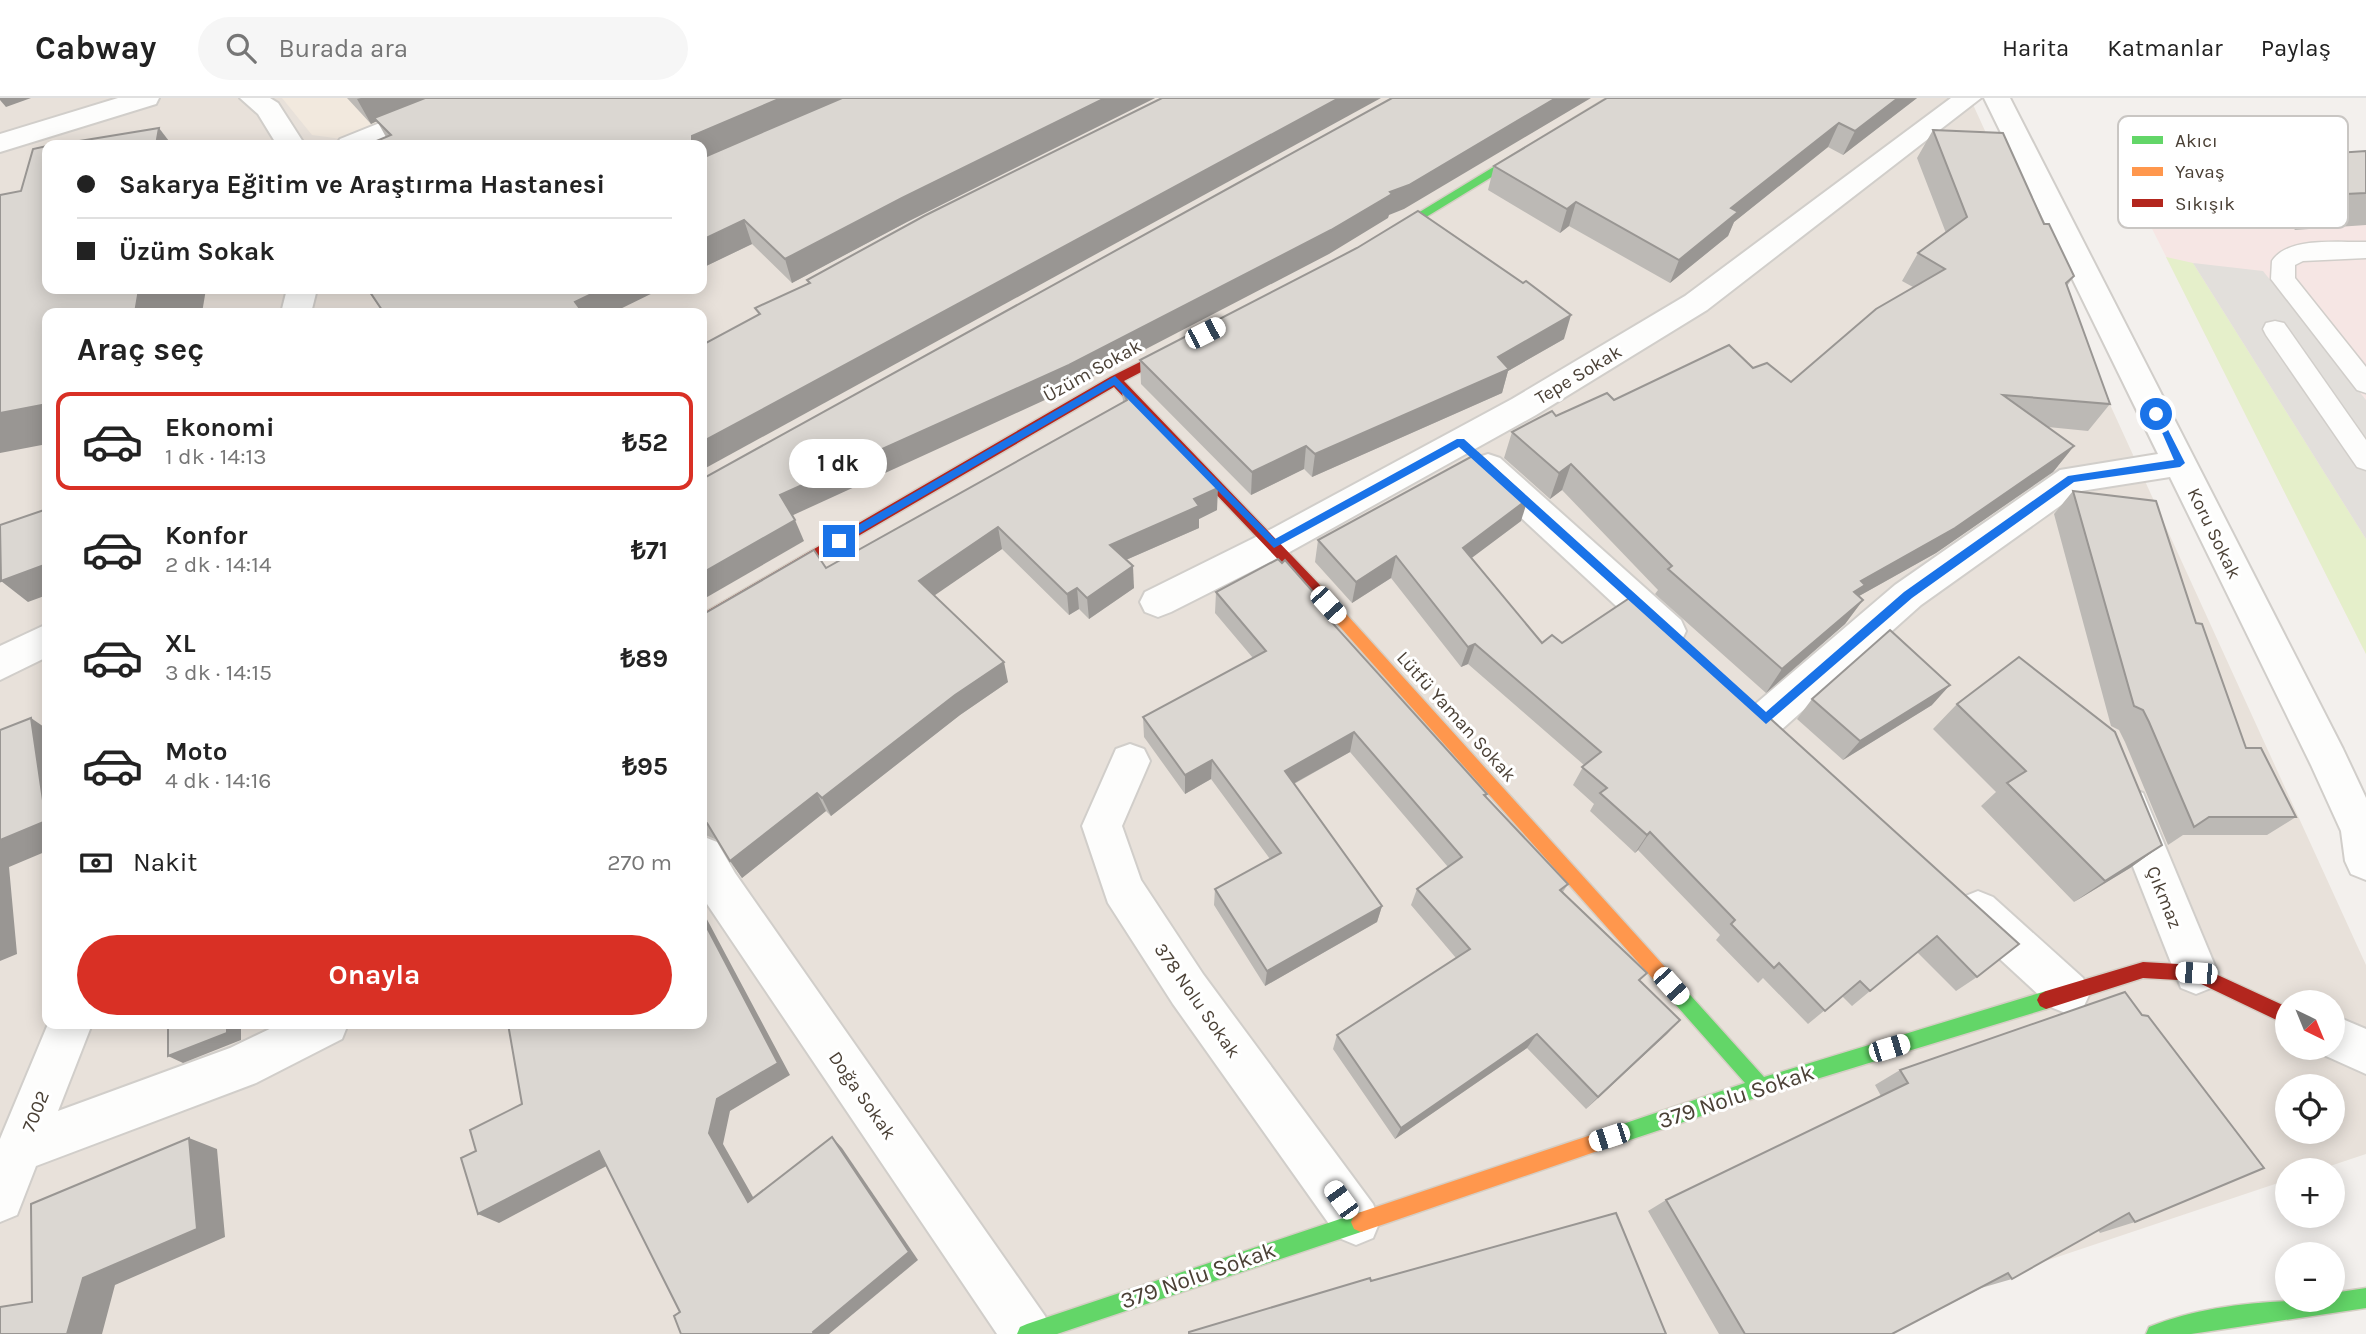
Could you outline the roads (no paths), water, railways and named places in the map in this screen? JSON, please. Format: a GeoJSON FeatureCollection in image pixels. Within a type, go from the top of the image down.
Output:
{"type":"FeatureCollection","features":[{"type":"Feature","properties":{"kind":"street"},"geometry":{"type":"LineString","coordinates":[[0,144],[146,98]]}},
{"type":"Feature","properties":{"kind":"street"},"geometry":{"type":"LineString","coordinates":[[253,98],[268,109],[288,140]]}},
{"type":"Feature","properties":{"kind":"street"},"geometry":{"type":"LineString","coordinates":[[362,140],[466,98]]}},
{"type":"Feature","properties":{"kind":"street"},"geometry":{"type":"LineString","coordinates":[[1365,249],[1615,98]]}},
{"type":"Feature","properties":{"kind":"street","name":"Tepe Sokak"},"geometry":{"type":"LineString","coordinates":[[1158,602],[1274,544],[1524,407],[1696,303],[1968,98]]}},
{"type":"Feature","properties":{"kind":"street","name":"Koru Sokak"},"geometry":{"type":"LineString","coordinates":[[1997,98],[2180,463],[2364,842]]}},
{"type":"Feature","properties":{"kind":"street","name":"Üzüm Sokak"},"geometry":{"type":"LineString","coordinates":[[707,618],[1115,380],[1198,337]]}},
{"type":"Feature","properties":{"kind":"street","name":"Lütfü Yaman Sokak"},"geometry":{"type":"LineString","coordinates":[[1115,380],[1274,544],[1761,1087]]}},
{"type":"Feature","properties":{"kind":"street"},"geometry":{"type":"LineString","coordinates":[[1460,442],[1694,654]]}},
{"type":"Feature","properties":{"kind":"street"},"geometry":{"type":"LineString","coordinates":[[1766,719],[1908,595],[2072,478],[2180,463]]}},
{"type":"Feature","properties":{"kind":"street"},"geometry":{"type":"LineString","coordinates":[[0,664],[42,642]]}},
{"type":"Feature","properties":{"kind":"street"},"geometry":{"type":"LineString","coordinates":[[1735,692],[1796,747]]}},
{"type":"Feature","properties":{"kind":"street","name":"378 Nolu Sokak"},"geometry":{"type":"LineString","coordinates":[[1130,761],[1102,826],[1123,889],[1188,989],[1356,1221]]}},
{"type":"Feature","properties":{"kind":"street","name":"Çıkmaz"},"geometry":{"type":"LineString","coordinates":[[2113,769],[2196,973]]}},
{"type":"Feature","properties":{"kind":"street","name":"Doğa Sokak"},"geometry":{"type":"LineString","coordinates":[[707,864],[720,887],[1027,1334]]}},
{"type":"Feature","properties":{"kind":"street"},"geometry":{"type":"LineString","coordinates":[[1947,883],[2068,993]]}},
{"type":"Feature","properties":{"kind":"street","name":"379 Nolu Sokak"},"geometry":{"type":"LineString","coordinates":[[1027,1334],[1356,1221],[1761,1087],[2143,970],[2196,973],[2275,1010]]}},
{"type":"Feature","properties":{"kind":"street","name":"7002"},"geometry":{"type":"LineString","coordinates":[[0,1198],[68,1029]]}},
{"type":"Feature","properties":{"kind":"street"},"geometry":{"type":"LineString","coordinates":[[19,1149],[240,1067],[316,1029]]}},
{"type":"Feature","properties":{"kind":"street"},"geometry":{"type":"LineString","coordinates":[[2345,1042],[2366,1052]]}},
{"type":"Feature","properties":{"kind":"street"},"geometry":{"type":"LineString","coordinates":[[2337,1321],[2366,1300]]}},
{"type":"Feature","properties":{"kind":"street"},"geometry":{"type":"LineString","coordinates":[[2156,1334],[2190,1324],[2366,1300]]}},
{"type":"Feature","properties":{"kind":"lane"},"geometry":{"type":"LineString","coordinates":[[2366,250],[2297,254],[2284,261],[2283,279],[2366,384]]}},
{"type":"Feature","properties":{"kind":"lane"},"geometry":{"type":"LineString","coordinates":[[2274,329],[2366,460]]}}]}
